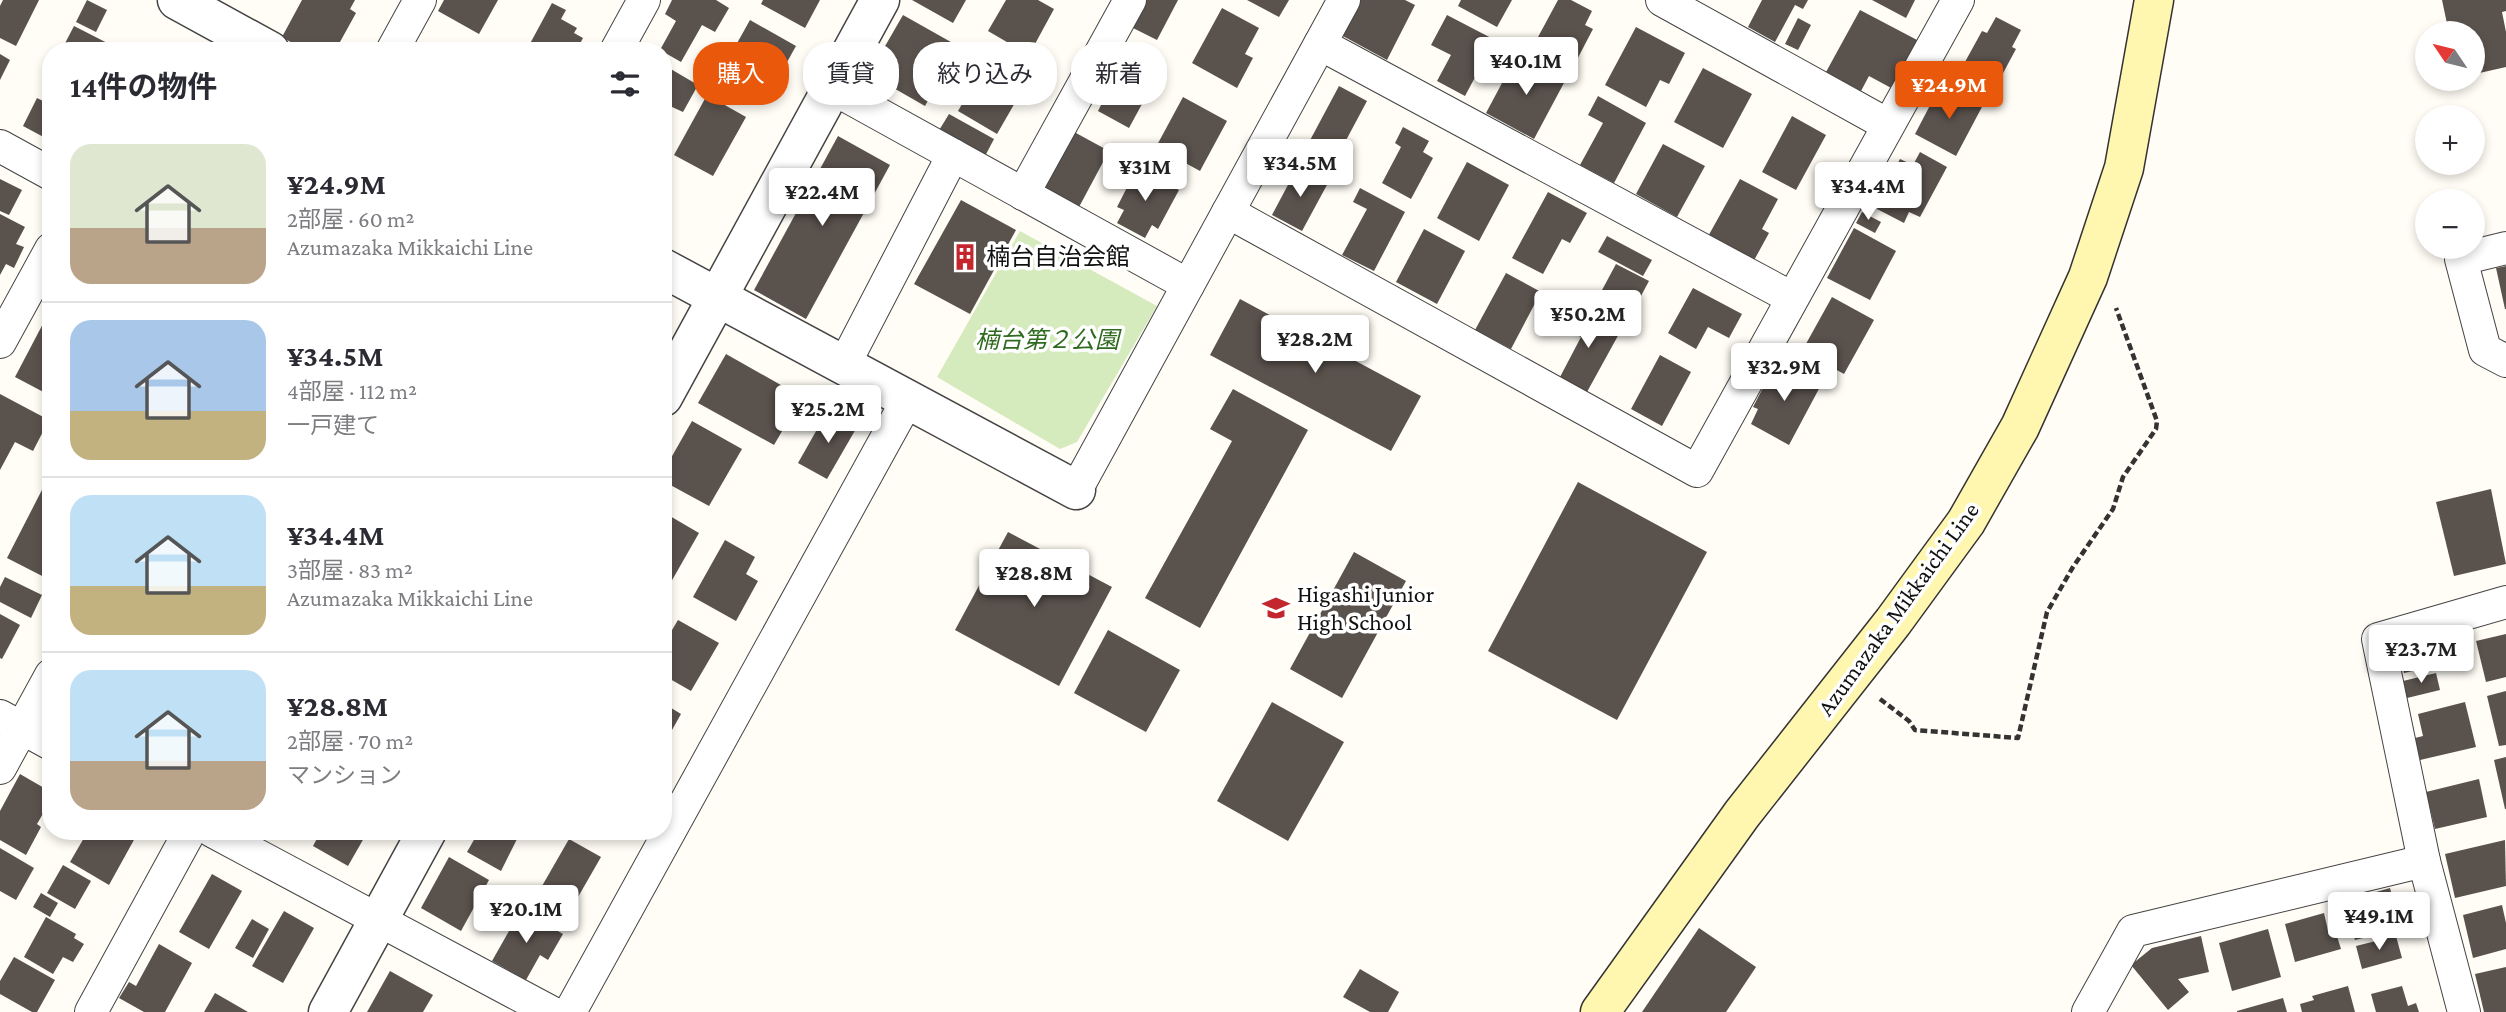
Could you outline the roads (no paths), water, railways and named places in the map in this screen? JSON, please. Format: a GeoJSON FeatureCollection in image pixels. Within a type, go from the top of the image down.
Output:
{"type":"FeatureCollection","features":[{"type":"Feature","properties":{"kind":"main road","name":"Azumazaka Mikkaichi Line"},"geometry":{"type":"LineString","coordinates":[[1600,1012],[1742,814],[1893,622],[1966,522],[2020,426],[2088,277],[2124,168],[2154,0]]}},
{"type":"Feature","properties":{"kind":"street"},"geometry":{"type":"LineString","coordinates":[[177,0],[254,42]]}},
{"type":"Feature","properties":{"kind":"street"},"geometry":{"type":"LineString","coordinates":[[397,42],[420,0]]}},
{"type":"Feature","properties":{"kind":"street"},"geometry":{"type":"LineString","coordinates":[[621,42],[644,0]]}},
{"type":"Feature","properties":{"kind":"street"},"geometry":{"type":"LineString","coordinates":[[857,42],[880,0]]}},
{"type":"Feature","properties":{"kind":"street"},"geometry":{"type":"LineString","coordinates":[[1023,194],[1130,0]]}},
{"type":"Feature","properties":{"kind":"street"},"geometry":{"type":"LineString","coordinates":[[672,273],[1076,490],[1345,0]]}},
{"type":"Feature","properties":{"kind":"street"},"geometry":{"type":"LineString","coordinates":[[1662,0],[1888,124]]}},
{"type":"Feature","properties":{"kind":"street"},"geometry":{"type":"LineString","coordinates":[[1228,212],[1697,471],[1958,0]]}},
{"type":"Feature","properties":{"kind":"street"},"geometry":{"type":"LineString","coordinates":[[1320,44],[1792,298]]}},
{"type":"Feature","properties":{"kind":"street"},"geometry":{"type":"LineString","coordinates":[[672,381],[823,105]]}},
{"type":"Feature","properties":{"kind":"street"},"geometry":{"type":"LineString","coordinates":[[863,105],[1188,285]]}},
{"type":"Feature","properties":{"kind":"street"},"geometry":{"type":"LineString","coordinates":[[0,146],[42,169]]}},
{"type":"Feature","properties":{"kind":"street"},"geometry":{"type":"LineString","coordinates":[[844,365],[953,155]]}},
{"type":"Feature","properties":{"kind":"street"},"geometry":{"type":"LineString","coordinates":[[2506,248],[2461,259],[2484,350],[2506,361]]}},
{"type":"Feature","properties":{"kind":"street"},"geometry":{"type":"LineString","coordinates":[[0,342],[42,265]]}},
{"type":"Feature","properties":{"kind":"street"},"geometry":{"type":"LineString","coordinates":[[672,827],[908,400]]}},
{"type":"Feature","properties":{"kind":"street"},"geometry":{"type":"LineString","coordinates":[[2464,1012],[2424,861],[2378,639],[2506,602]]}},
{"type":"Feature","properties":{"kind":"street"},"geometry":{"type":"LineString","coordinates":[[0,768],[11,722],[42,686]]}},
{"type":"Feature","properties":{"kind":"street"},"geometry":{"type":"LineString","coordinates":[[11,722],[42,739]]}},
{"type":"Feature","properties":{"kind":"street"},"geometry":{"type":"LineString","coordinates":[[91,1012],[185,840]]}},
{"type":"Feature","properties":{"kind":"street"},"geometry":{"type":"LineString","coordinates":[[229,840],[551,1012]]}},
{"type":"Feature","properties":{"kind":"street"},"geometry":{"type":"LineString","coordinates":[[328,1012],[422,840]]}},
{"type":"Feature","properties":{"kind":"street"},"geometry":{"type":"LineString","coordinates":[[570,1012],[665,840]]}},
{"type":"Feature","properties":{"kind":"street"},"geometry":{"type":"LineString","coordinates":[[2088,1012],[2133,931],[2424,861]]}},
{"type":"Feature","properties":{"kind":"place","name":"楠台自治会館"},"geometry":{"type":"Point","coordinates":[965,257]}},
{"type":"Feature","properties":{"kind":"place","name":"Higashi Junior High School"},"geometry":{"type":"Point","coordinates":[1276,608]}},
{"type":"Feature","properties":{"kind":"park label","name":"楠台第２公園"},"geometry":{"type":"Point","coordinates":[1047,340]}}]}
